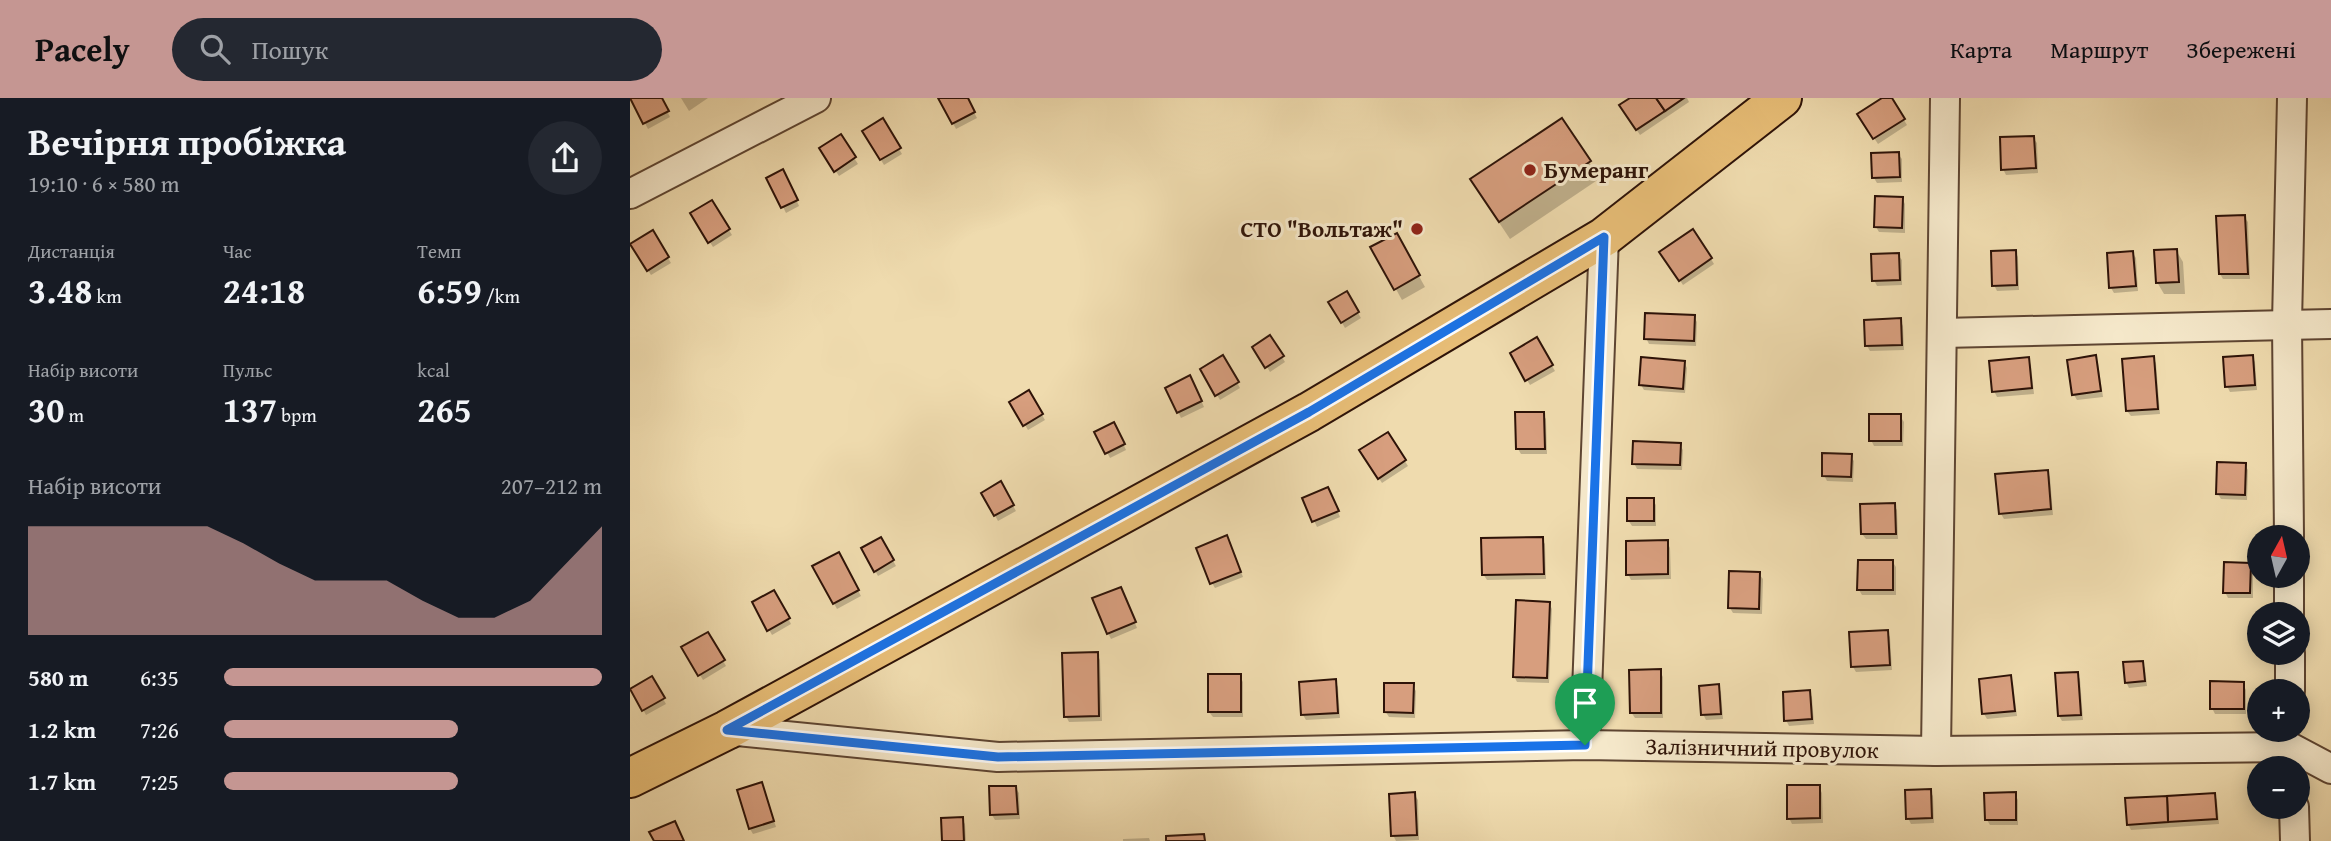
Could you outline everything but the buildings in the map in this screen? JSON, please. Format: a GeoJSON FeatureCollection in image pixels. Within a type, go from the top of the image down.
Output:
{"type":"FeatureCollection","features":[{"type":"Feature","properties":{"kind":"main road"},"geometry":{"type":"LineString","coordinates":[[630,778],[727,730],[1309,412],[1604,237],[1782,98]]}},
{"type":"Feature","properties":{"kind":"street"},"geometry":{"type":"LineString","coordinates":[[630,194],[816,98]]}},
{"type":"Feature","properties":{"kind":"street"},"geometry":{"type":"LineString","coordinates":[[1936,751],[1945,98]]}},
{"type":"Feature","properties":{"kind":"street"},"geometry":{"type":"LineString","coordinates":[[2289,525],[2287,323],[2292,98]]}},
{"type":"Feature","properties":{"kind":"street"},"geometry":{"type":"LineString","coordinates":[[1585,745],[1604,237]]}},
{"type":"Feature","properties":{"kind":"street"},"geometry":{"type":"LineString","coordinates":[[1942,333],[2331,324]]}},
{"type":"Feature","properties":{"kind":"street","name":"Залізничний провулок"},"geometry":{"type":"LineString","coordinates":[[727,730],[998,757],[1585,745],[1936,751],[2291,748],[2331,769]]}},
{"type":"Feature","properties":{"kind":"street"},"geometry":{"type":"LineString","coordinates":[[2294,819],[2295,841]]}},
{"type":"Feature","properties":{"kind":"place","name":"Бумеранг"},"geometry":{"type":"Point","coordinates":[1530,170]}},
{"type":"Feature","properties":{"kind":"place","name":"СТО \"Вольтаж\""},"geometry":{"type":"Point","coordinates":[1417,229]}},
{"type":"Feature","properties":{"kind":"route"},"geometry":{"type":"LineString","coordinates":[[1604,237],[1585,745],[998,757],[727,730],[1309,412],[1604,237]]}}]}
